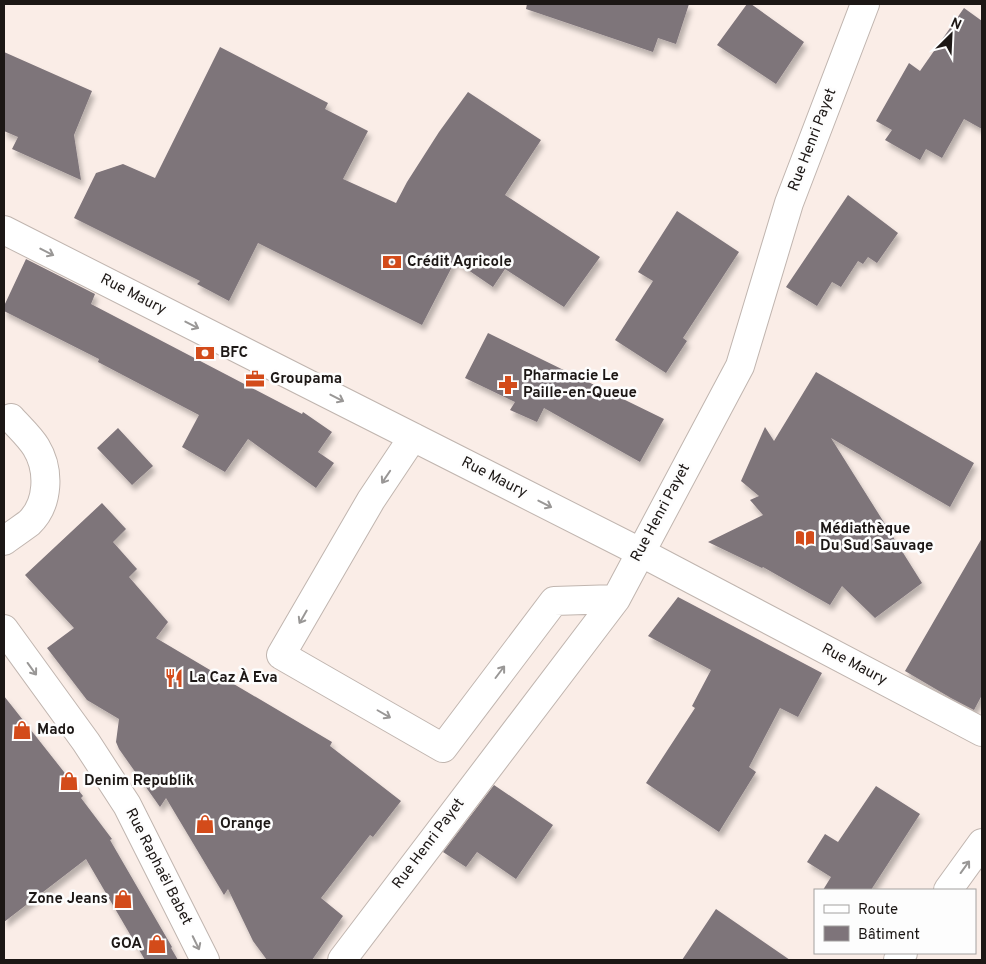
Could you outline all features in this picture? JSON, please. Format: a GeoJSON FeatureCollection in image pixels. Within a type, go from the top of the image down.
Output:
{"type":"FeatureCollection","features":[{"type":"Feature","properties":{"kind":"street","name":"Rue Henri Payet"},"geometry":{"type":"LineString","coordinates":[[342,960],[616,599],[740,366],[789,203],[865,4]]}},
{"type":"Feature","properties":{"kind":"street","name":"Rue Maury"},"geometry":{"type":"LineString","coordinates":[[4,230],[640,552],[982,732]]}},
{"type":"Feature","properties":{"kind":"street"},"geometry":{"type":"LineString","coordinates":[[4,541],[29,522],[40,509],[46,487],[44,466],[36,447],[11,418]]}},
{"type":"Feature","properties":{"kind":"street"},"geometry":{"type":"LineString","coordinates":[[413,437],[371,500],[282,655],[443,748],[554,601],[616,599]]}},
{"type":"Feature","properties":{"kind":"street","name":"Rue Raphaël Babet"},"geometry":{"type":"LineString","coordinates":[[4,629],[86,742],[127,804],[204,960]]}},
{"type":"Feature","properties":{"kind":"street"},"geometry":{"type":"LineString","coordinates":[[949,889],[982,843]]}},
{"type":"Feature","properties":{"kind":"building"},"geometry":{"type":"Polygon","coordinates":[[[527,4],[689,4],[676,44],[658,38],[653,52],[526,9],[527,4]]]}},
{"type":"Feature","properties":{"kind":"building"},"geometry":{"type":"Polygon","coordinates":[[[747,4],[751,4],[804,42],[776,84],[717,45],[747,4]]]}},
{"type":"Feature","properties":{"kind":"building"},"geometry":{"type":"Polygon","coordinates":[[[964,8],[982,21],[982,129],[964,119],[942,158],[926,149],[920,160],[885,140],[892,130],[876,121],[909,63],[920,71],[964,8]]]}},
{"type":"Feature","properties":{"kind":"building"},"geometry":{"type":"Polygon","coordinates":[[[220,47],[328,103],[325,109],[368,131],[343,179],[396,203],[439,132],[468,92],[541,140],[505,195],[600,257],[564,307],[505,269],[493,287],[455,261],[422,325],[258,243],[229,301],[197,284],[200,281],[74,218],[96,173],[123,164],[155,178],[220,47]]]}},
{"type":"Feature","properties":{"kind":"building"},"geometry":{"type":"Polygon","coordinates":[[[4,52],[92,91],[74,135],[81,180],[12,149],[18,137],[4,131],[4,52]]]}},
{"type":"Feature","properties":{"kind":"building"},"geometry":{"type":"Polygon","coordinates":[[[848,195],[898,233],[877,263],[868,257],[863,264],[858,261],[841,287],[832,282],[817,306],[786,287],[848,195]]]}},
{"type":"Feature","properties":{"kind":"building"},"geometry":{"type":"Polygon","coordinates":[[[677,211],[739,252],[683,338],[687,341],[666,373],[615,340],[653,281],[638,272],[677,211]]]}},
{"type":"Feature","properties":{"kind":"building"},"geometry":{"type":"Polygon","coordinates":[[[26,259],[95,294],[91,304],[302,414],[303,412],[332,432],[318,452],[334,463],[316,488],[248,439],[225,472],[182,447],[199,415],[98,362],[99,359],[4,311],[4,306],[26,259]]]}},
{"type":"Feature","properties":{"kind":"building"},"geometry":{"type":"Polygon","coordinates":[[[488,333],[664,419],[640,462],[544,408],[537,422],[510,410],[515,402],[465,378],[488,333]]]}},
{"type":"Feature","properties":{"kind":"building","name":"Médiathèque Du Sud Sauvage"},"geometry":{"type":"Polygon","coordinates":[[[816,372],[974,463],[950,507],[831,438],[922,583],[875,618],[842,586],[830,605],[763,567],[708,542],[763,515],[750,500],[759,496],[741,481],[765,427],[774,441],[816,372]]]}},
{"type":"Feature","properties":{"kind":"building"},"geometry":{"type":"Polygon","coordinates":[[[118,428],[153,466],[132,485],[97,448],[118,428]]]}},
{"type":"Feature","properties":{"kind":"building"},"geometry":{"type":"Polygon","coordinates":[[[102,503],[126,529],[113,542],[137,569],[129,577],[168,622],[156,638],[332,742],[330,746],[401,801],[373,837],[370,835],[321,898],[343,916],[312,960],[267,960],[253,941],[228,889],[224,895],[166,798],[160,807],[119,749],[116,742],[119,719],[87,700],[47,648],[74,628],[25,575],[102,503]]]}},
{"type":"Feature","properties":{"kind":"building"},"geometry":{"type":"Polygon","coordinates":[[[982,538],[982,695],[974,710],[905,671],[982,538]]]}},
{"type":"Feature","properties":{"kind":"building"},"geometry":{"type":"Polygon","coordinates":[[[678,597],[822,673],[798,717],[780,708],[749,767],[756,772],[719,832],[646,783],[695,708],[692,706],[711,670],[648,636],[678,597]]]}},
{"type":"Feature","properties":{"kind":"building"},"geometry":{"type":"Polygon","coordinates":[[[4,696],[83,796],[81,798],[112,839],[110,840],[178,960],[145,960],[86,859],[4,922],[4,696]]]}},
{"type":"Feature","properties":{"kind":"building"},"geometry":{"type":"Polygon","coordinates":[[[494,785],[553,825],[516,879],[477,852],[466,867],[443,852],[494,785]]]}},
{"type":"Feature","properties":{"kind":"building"},"geometry":{"type":"Polygon","coordinates":[[[876,786],[920,814],[872,889],[824,889],[831,877],[807,862],[825,834],[838,842],[876,786]]]}},
{"type":"Feature","properties":{"kind":"building"},"geometry":{"type":"Polygon","coordinates":[[[716,909],[790,960],[682,960],[716,909]]]}},
{"type":"Feature","properties":{"kind":"place","name":"Crédit Agricole"},"geometry":{"type":"Point","coordinates":[392,262]}},
{"type":"Feature","properties":{"kind":"place","name":"BFC"},"geometry":{"type":"Point","coordinates":[205,353]}},
{"type":"Feature","properties":{"kind":"place","name":"Groupama"},"geometry":{"type":"Point","coordinates":[255,379]}},
{"type":"Feature","properties":{"kind":"place","name":"Pharmacie Le Paille-en-Queue"},"geometry":{"type":"Point","coordinates":[508,385]}},
{"type":"Feature","properties":{"kind":"place","name":"Médiathèque Du Sud Sauvage"},"geometry":{"type":"Point","coordinates":[805,538]}},
{"type":"Feature","properties":{"kind":"place","name":"La Caz À Eva"},"geometry":{"type":"Point","coordinates":[174,678]}},
{"type":"Feature","properties":{"kind":"place","name":"Mado"},"geometry":{"type":"Point","coordinates":[22,730]}},
{"type":"Feature","properties":{"kind":"place","name":"Denim Republik"},"geometry":{"type":"Point","coordinates":[69,781]}},
{"type":"Feature","properties":{"kind":"place","name":"Orange"},"geometry":{"type":"Point","coordinates":[205,824]}},
{"type":"Feature","properties":{"kind":"place","name":"Zone Jeans"},"geometry":{"type":"Point","coordinates":[123,899]}},
{"type":"Feature","properties":{"kind":"place","name":"GOA"},"geometry":{"type":"Point","coordinates":[157,944]}}]}
